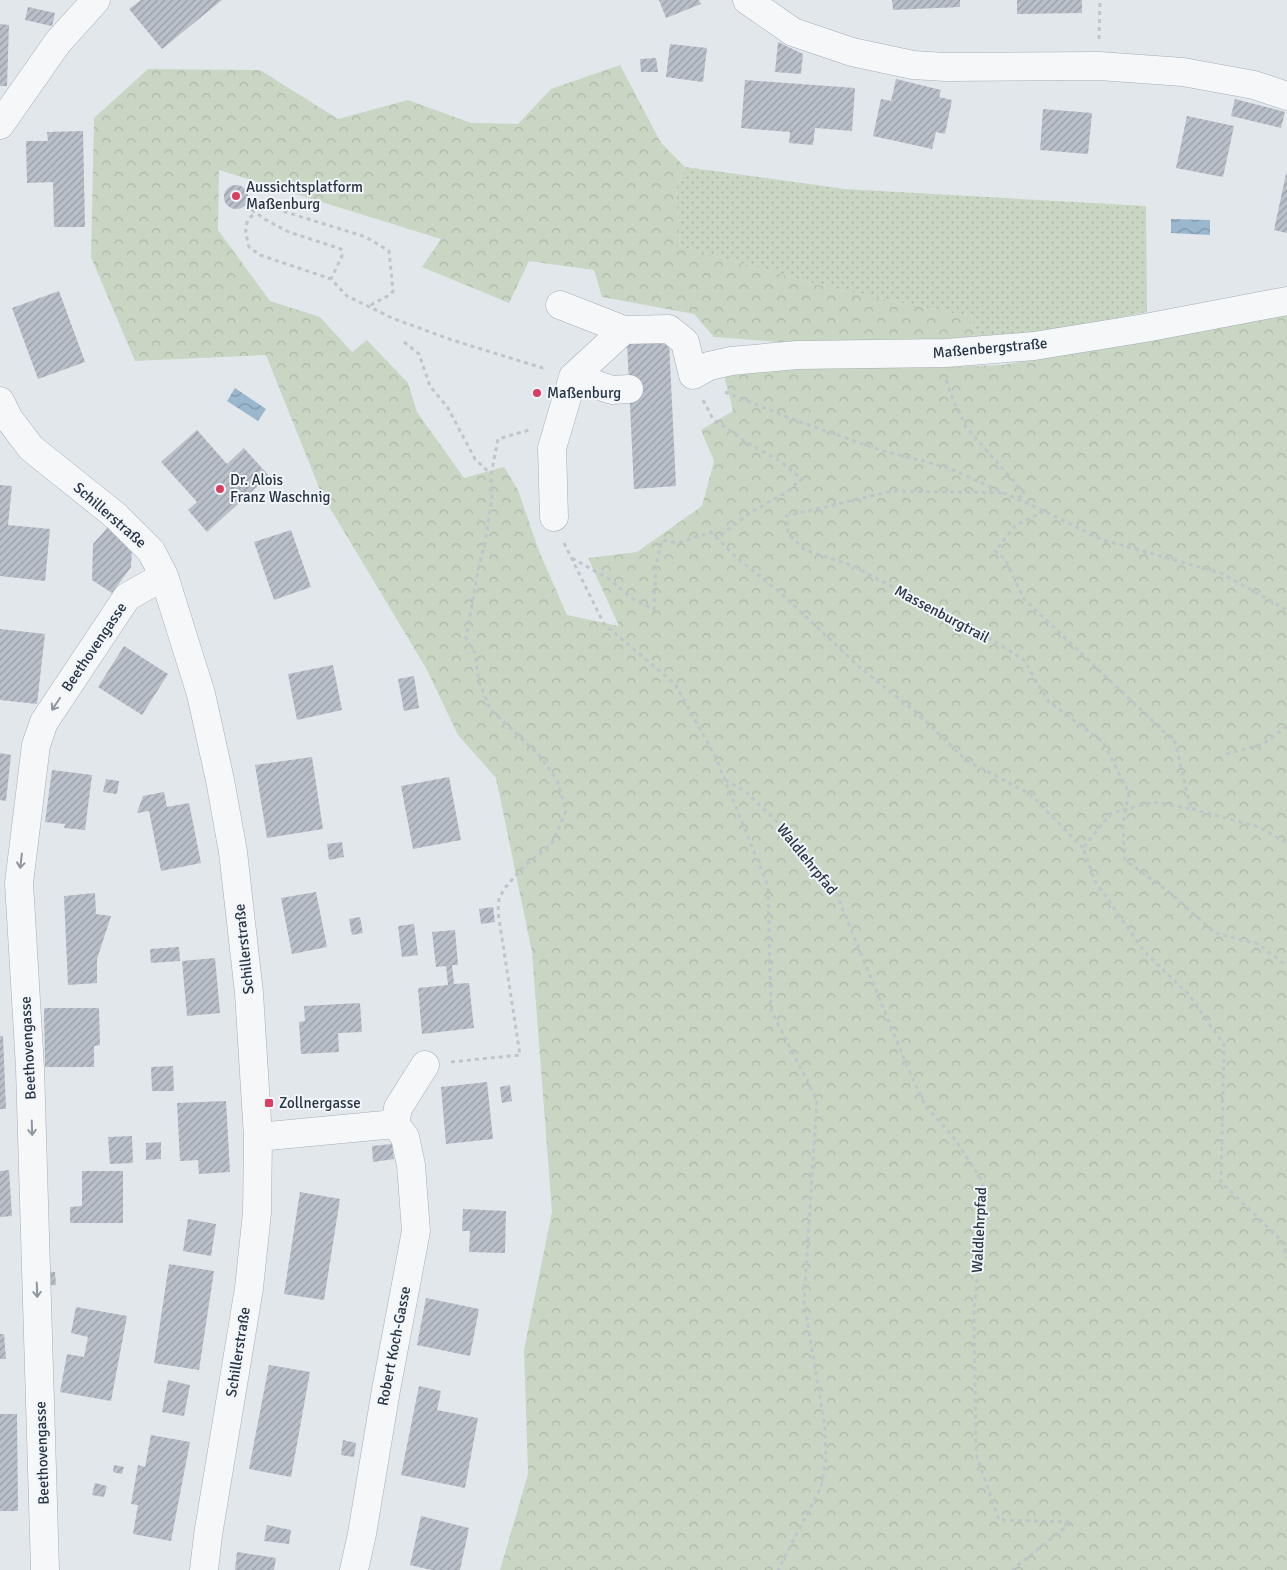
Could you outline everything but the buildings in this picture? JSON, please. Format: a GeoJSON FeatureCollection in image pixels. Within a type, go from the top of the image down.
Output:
{"type":"FeatureCollection","features":[{"type":"Feature","properties":{"kind":"street"},"geometry":{"type":"LineString","coordinates":[[0,125],[58,42],[96,0]]}},
{"type":"Feature","properties":{"kind":"street"},"geometry":{"type":"LineString","coordinates":[[747,0],[793,32],[852,52],[914,65],[946,67],[1099,66],[1183,72],[1254,85],[1287,96]]}},
{"type":"Feature","properties":{"kind":"street","name":"Maßenbergstraße"},"geometry":{"type":"LineString","coordinates":[[693,377],[709,366],[731,361],[797,355],[946,353],[1034,346],[1145,328],[1287,301]]}},
{"type":"Feature","properties":{"kind":"street"},"geometry":{"type":"LineString","coordinates":[[560,305],[624,330],[669,328],[685,342],[693,377]]}},
{"type":"Feature","properties":{"kind":"street"},"geometry":{"type":"LineString","coordinates":[[554,517],[552,448],[573,377],[624,330]]}},
{"type":"Feature","properties":{"kind":"street"},"geometry":{"type":"LineString","coordinates":[[573,377],[612,390],[629,389]]}},
{"type":"Feature","properties":{"kind":"street","name":"Schillerstraße"},"geometry":{"type":"LineString","coordinates":[[0,401],[9,419],[31,448],[116,516],[151,550],[164,576],[201,694],[220,780],[233,852],[249,993],[258,1137],[257,1213],[249,1288],[208,1535],[204,1570]]}},
{"type":"Feature","properties":{"kind":"street","name":"Beethovengasse"},"geometry":{"type":"LineString","coordinates":[[45,1570],[30,1068],[18,883],[36,745],[44,722],[127,597],[164,576]]}},
{"type":"Feature","properties":{"kind":"street"},"geometry":{"type":"LineString","coordinates":[[258,1137],[395,1124],[398,1108],[425,1066]]}},
{"type":"Feature","properties":{"kind":"street","name":"Robert Koch-Gasse"},"geometry":{"type":"LineString","coordinates":[[354,1570],[416,1231],[411,1165],[405,1138],[395,1124]]}},
{"type":"Feature","properties":{"kind":"path"},"geometry":{"type":"LineString","coordinates":[[1099,66],[1100,0]]}},
{"type":"Feature","properties":{"kind":"path"},"geometry":{"type":"LineString","coordinates":[[245,205],[266,220],[289,232],[341,249],[342,256],[331,278]]}},
{"type":"Feature","properties":{"kind":"path"},"geometry":{"type":"LineString","coordinates":[[260,209],[276,209],[366,238],[389,251],[394,291],[387,298],[379,299],[370,306]]}},
{"type":"Feature","properties":{"kind":"path"},"geometry":{"type":"LineString","coordinates":[[253,215],[248,218],[245,226],[249,247],[260,255],[331,278],[347,296],[392,318],[452,340],[573,377]]}},
{"type":"Feature","properties":{"kind":"path"},"geometry":{"type":"LineString","coordinates":[[404,342],[419,354],[430,386],[448,408],[475,459],[491,475]]}},
{"type":"Feature","properties":{"kind":"path"},"geometry":{"type":"LineString","coordinates":[[946,353],[943,371],[954,402],[966,427],[1025,494],[1016,499]]}},
{"type":"Feature","properties":{"kind":"path"},"geometry":{"type":"LineString","coordinates":[[693,377],[800,422],[880,450],[946,467],[1104,540],[1221,573],[1287,610]]}},
{"type":"Feature","properties":{"kind":"path"},"geometry":{"type":"LineString","coordinates":[[693,377],[712,419],[746,442],[780,461],[802,479],[787,492],[753,511],[718,537],[710,531]]}},
{"type":"Feature","properties":{"kind":"path"},"geometry":{"type":"LineString","coordinates":[[425,1066],[520,1055],[498,912],[499,898],[521,869],[552,843],[566,811],[557,780],[539,755],[490,709],[479,682],[475,653],[466,638],[486,537],[492,497],[491,475],[498,439],[527,431],[559,426]]}},
{"type":"Feature","properties":{"kind":"path","name":"Massenburgtrail"},"geometry":{"type":"LineString","coordinates":[[1002,493],[893,491],[786,516],[788,534],[805,550],[851,565],[962,621],[1024,660],[1048,701],[1103,742],[1129,793],[1123,823],[1125,860],[1170,893],[1216,933],[1258,944],[1287,966]]}},
{"type":"Feature","properties":{"kind":"path"},"geometry":{"type":"LineString","coordinates":[[1044,511],[1015,526],[995,551],[1005,559],[1024,599],[1176,742],[1192,809]]}},
{"type":"Feature","properties":{"kind":"path"},"geometry":{"type":"LineString","coordinates":[[554,517],[570,557],[604,624],[675,684],[716,758],[768,886],[771,1010],[817,1100],[804,1302],[825,1426],[826,1461],[821,1488],[778,1570]]}},
{"type":"Feature","properties":{"kind":"path"},"geometry":{"type":"LineString","coordinates":[[570,557],[609,578],[633,599],[654,609],[656,566],[662,540],[678,543],[710,531]]}},
{"type":"Feature","properties":{"kind":"path"},"geometry":{"type":"LineString","coordinates":[[710,531],[737,558],[782,594],[858,666],[916,712],[966,760],[1030,794],[1083,848],[1095,881],[1144,951],[1190,996],[1224,1044],[1221,1182],[1282,1241],[1287,1258]]}},
{"type":"Feature","properties":{"kind":"path"},"geometry":{"type":"LineString","coordinates":[[1226,754],[1263,744],[1287,726]]}},
{"type":"Feature","properties":{"kind":"path","name":"Waldlehrpfad"},"geometry":{"type":"LineString","coordinates":[[725,780],[745,791],[791,835],[834,888],[907,1066],[926,1107],[952,1135],[983,1182],[982,1231],[974,1310],[976,1454],[999,1520],[1072,1522],[1012,1570]]}},
{"type":"Feature","properties":{"kind":"path"},"geometry":{"type":"LineString","coordinates":[[1083,848],[1111,813],[1154,802],[1192,809],[1259,827],[1287,843]]}},
{"type":"Feature","properties":{"kind":"green space"},"geometry":{"type":"Polygon","coordinates":[[[620,65],[661,143],[685,167],[676,191],[680,246],[830,288],[972,317],[974,341],[805,344],[714,337],[694,314],[602,297],[594,270],[529,261],[509,303],[422,267],[441,239],[219,170],[218,230],[270,301],[320,317],[352,352],[367,340],[408,383],[417,412],[464,478],[504,467],[518,490],[539,551],[567,615],[619,626],[588,558],[637,552],[702,506],[714,461],[701,430],[733,411],[724,375],[778,366],[915,368],[1003,365],[1287,313],[1287,1570],[500,1570],[528,1474],[524,1350],[552,1212],[532,952],[496,778],[458,735],[426,668],[322,495],[266,355],[135,361],[91,257],[94,118],[148,69],[260,70],[338,119],[408,100],[471,123],[518,124],[551,89],[620,65]]]}},
{"type":"Feature","properties":{"kind":"green space"},"geometry":{"type":"Polygon","coordinates":[[[685,167],[845,189],[1146,206],[1147,312],[1056,330],[974,341],[972,317],[830,288],[680,246],[676,191],[685,167]]]}},
{"type":"Feature","properties":{"kind":"water"},"geometry":{"type":"Polygon","coordinates":[[[1171,219],[1210,220],[1210,235],[1171,233],[1171,219]]]}},
{"type":"Feature","properties":{"kind":"water"},"geometry":{"type":"Polygon","coordinates":[[[235,388],[266,409],[258,421],[227,401],[235,388]]]}},
{"type":"Feature","properties":{"kind":"place","name":"Aussichtsplatform Maßenburg"},"geometry":{"type":"Point","coordinates":[236,196]}},
{"type":"Feature","properties":{"kind":"place","name":"Maßenburg"},"geometry":{"type":"Point","coordinates":[537,393]}},
{"type":"Feature","properties":{"kind":"place","name":"Dr. Alois Franz Waschnig"},"geometry":{"type":"Point","coordinates":[220,489]}},
{"type":"Feature","properties":{"kind":"place","name":"Zollnergasse"},"geometry":{"type":"Point","coordinates":[269,1103]}}]}
